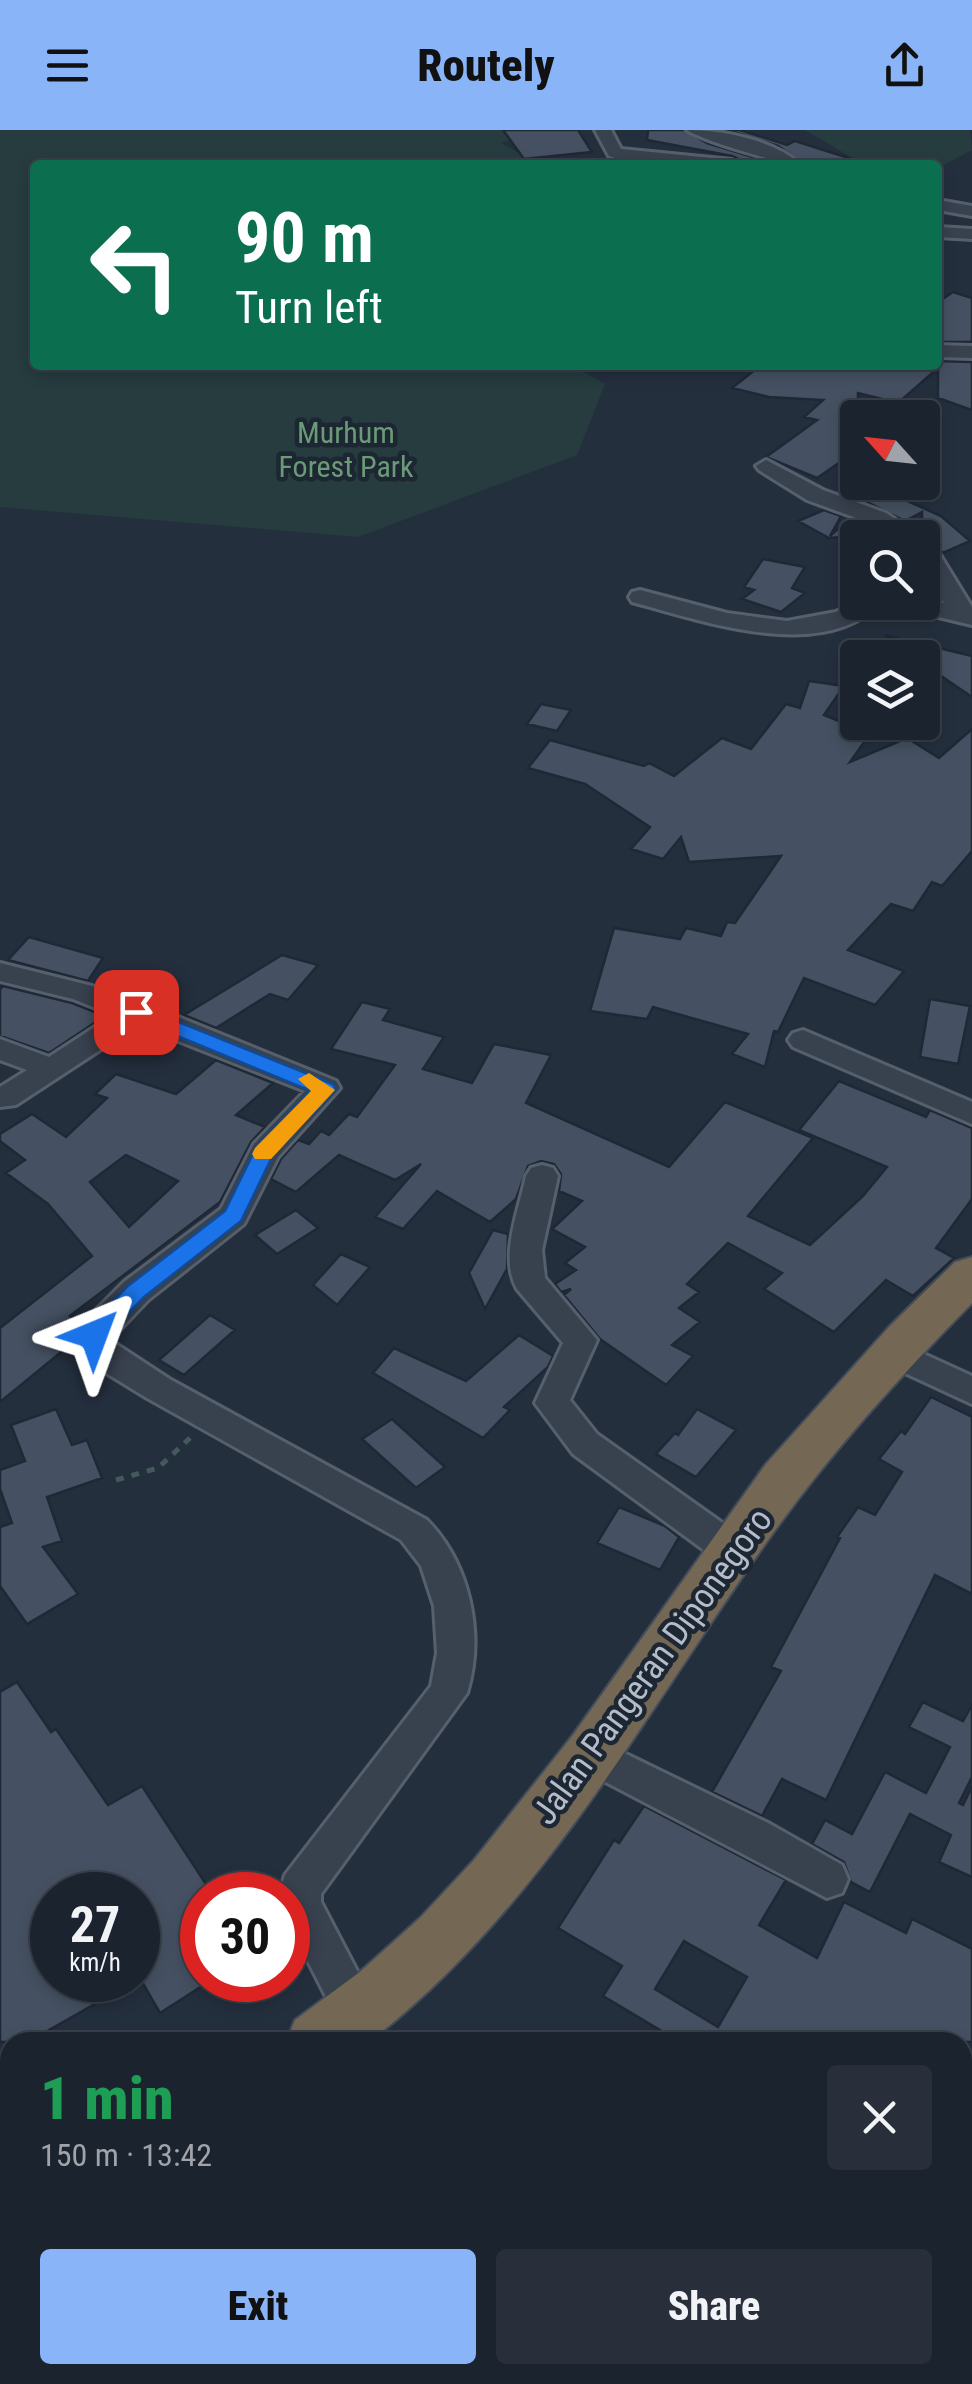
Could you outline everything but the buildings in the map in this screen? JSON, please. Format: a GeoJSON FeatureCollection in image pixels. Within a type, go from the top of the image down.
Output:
{"type":"FeatureCollection","features":[{"type":"Feature","properties":{"kind":"highway","name":"Jalan Pangeran Diponegoro"},"geometry":{"type":"LineString","coordinates":[[338,2029],[454,1931],[593,1756],[732,1550],[891,1352],[972,1274]]}},
{"type":"Feature","properties":{"kind":"street"},"geometry":{"type":"LineString","coordinates":[[603,130],[615,153],[683,160]]}},
{"type":"Feature","properties":{"kind":"street"},"geometry":{"type":"LineString","coordinates":[[695,130],[768,151],[783,160]]}},
{"type":"Feature","properties":{"kind":"street"},"geometry":{"type":"LineString","coordinates":[[942,206],[972,212]]}},
{"type":"Feature","properties":{"kind":"street"},"geometry":{"type":"LineString","coordinates":[[942,232],[972,234]]}},
{"type":"Feature","properties":{"kind":"street"},"geometry":{"type":"LineString","coordinates":[[942,351],[972,352]]}},
{"type":"Feature","properties":{"kind":"street"},"geometry":{"type":"LineString","coordinates":[[766,466],[816,496],[881,520]]}},
{"type":"Feature","properties":{"kind":"street"},"geometry":{"type":"LineString","coordinates":[[940,567],[968,616]]}},
{"type":"Feature","properties":{"kind":"street"},"geometry":{"type":"LineString","coordinates":[[640,597],[734,620],[792,628],[841,620]]}},
{"type":"Feature","properties":{"kind":"street"},"geometry":{"type":"LineString","coordinates":[[940,610],[968,616]]}},
{"type":"Feature","properties":{"kind":"street"},"geometry":{"type":"LineString","coordinates":[[0,972],[82,992],[325,1089],[264,1151],[234,1216],[136,1292],[94,1335],[92,1344],[200,1413],[414,1530],[429,1541],[442,1566],[458,1663],[448,1693],[300,1889],[300,1904],[338,2029]]}},
{"type":"Feature","properties":{"kind":"street"},"geometry":{"type":"LineString","coordinates":[[5,1098],[48,1067],[87,1051],[136,1012]]}},
{"type":"Feature","properties":{"kind":"street"},"geometry":{"type":"LineString","coordinates":[[802,1040],[972,1114]]}},
{"type":"Feature","properties":{"kind":"street"},"geometry":{"type":"LineString","coordinates":[[0,1049],[48,1067]]}},
{"type":"Feature","properties":{"kind":"street"},"geometry":{"type":"LineString","coordinates":[[542,1176],[526,1250],[530,1281],[580,1340],[579,1355],[553,1392],[552,1403],[585,1444],[732,1550]]}},
{"type":"Feature","properties":{"kind":"street"},"geometry":{"type":"LineString","coordinates":[[891,1352],[972,1391]]}},
{"type":"Feature","properties":{"kind":"street"},"geometry":{"type":"LineString","coordinates":[[593,1756],[756,1838],[827,1879]]}},
{"type":"Feature","properties":{"kind":"path"},"geometry":{"type":"LineString","coordinates":[[116,1480],[158,1468],[195,1434],[200,1413]]}},
{"type":"Feature","properties":{"kind":"green space","name":"Murhum Forest Park"},"geometry":{"type":"Polygon","coordinates":[[[0,130],[549,130],[501,143],[531,160],[30,160],[30,370],[580,370],[605,384],[577,455],[358,537],[0,507],[0,130]]]}},
{"type":"Feature","properties":{"kind":"green space"},"geometry":{"type":"Polygon","coordinates":[[[805,130],[970,130],[972,150],[942,166],[942,160],[856,160],[805,130]]]}},
{"type":"Feature","properties":{"kind":"slow traffic"},"geometry":{"type":"LineString","coordinates":[[263,1154],[324,1090],[324,1086],[309,1079]]}},
{"type":"Feature","properties":{"kind":"route"},"geometry":{"type":"LineString","coordinates":[[94,1335],[136,1292],[234,1216],[264,1151],[325,1089],[136,1012]]}}]}
